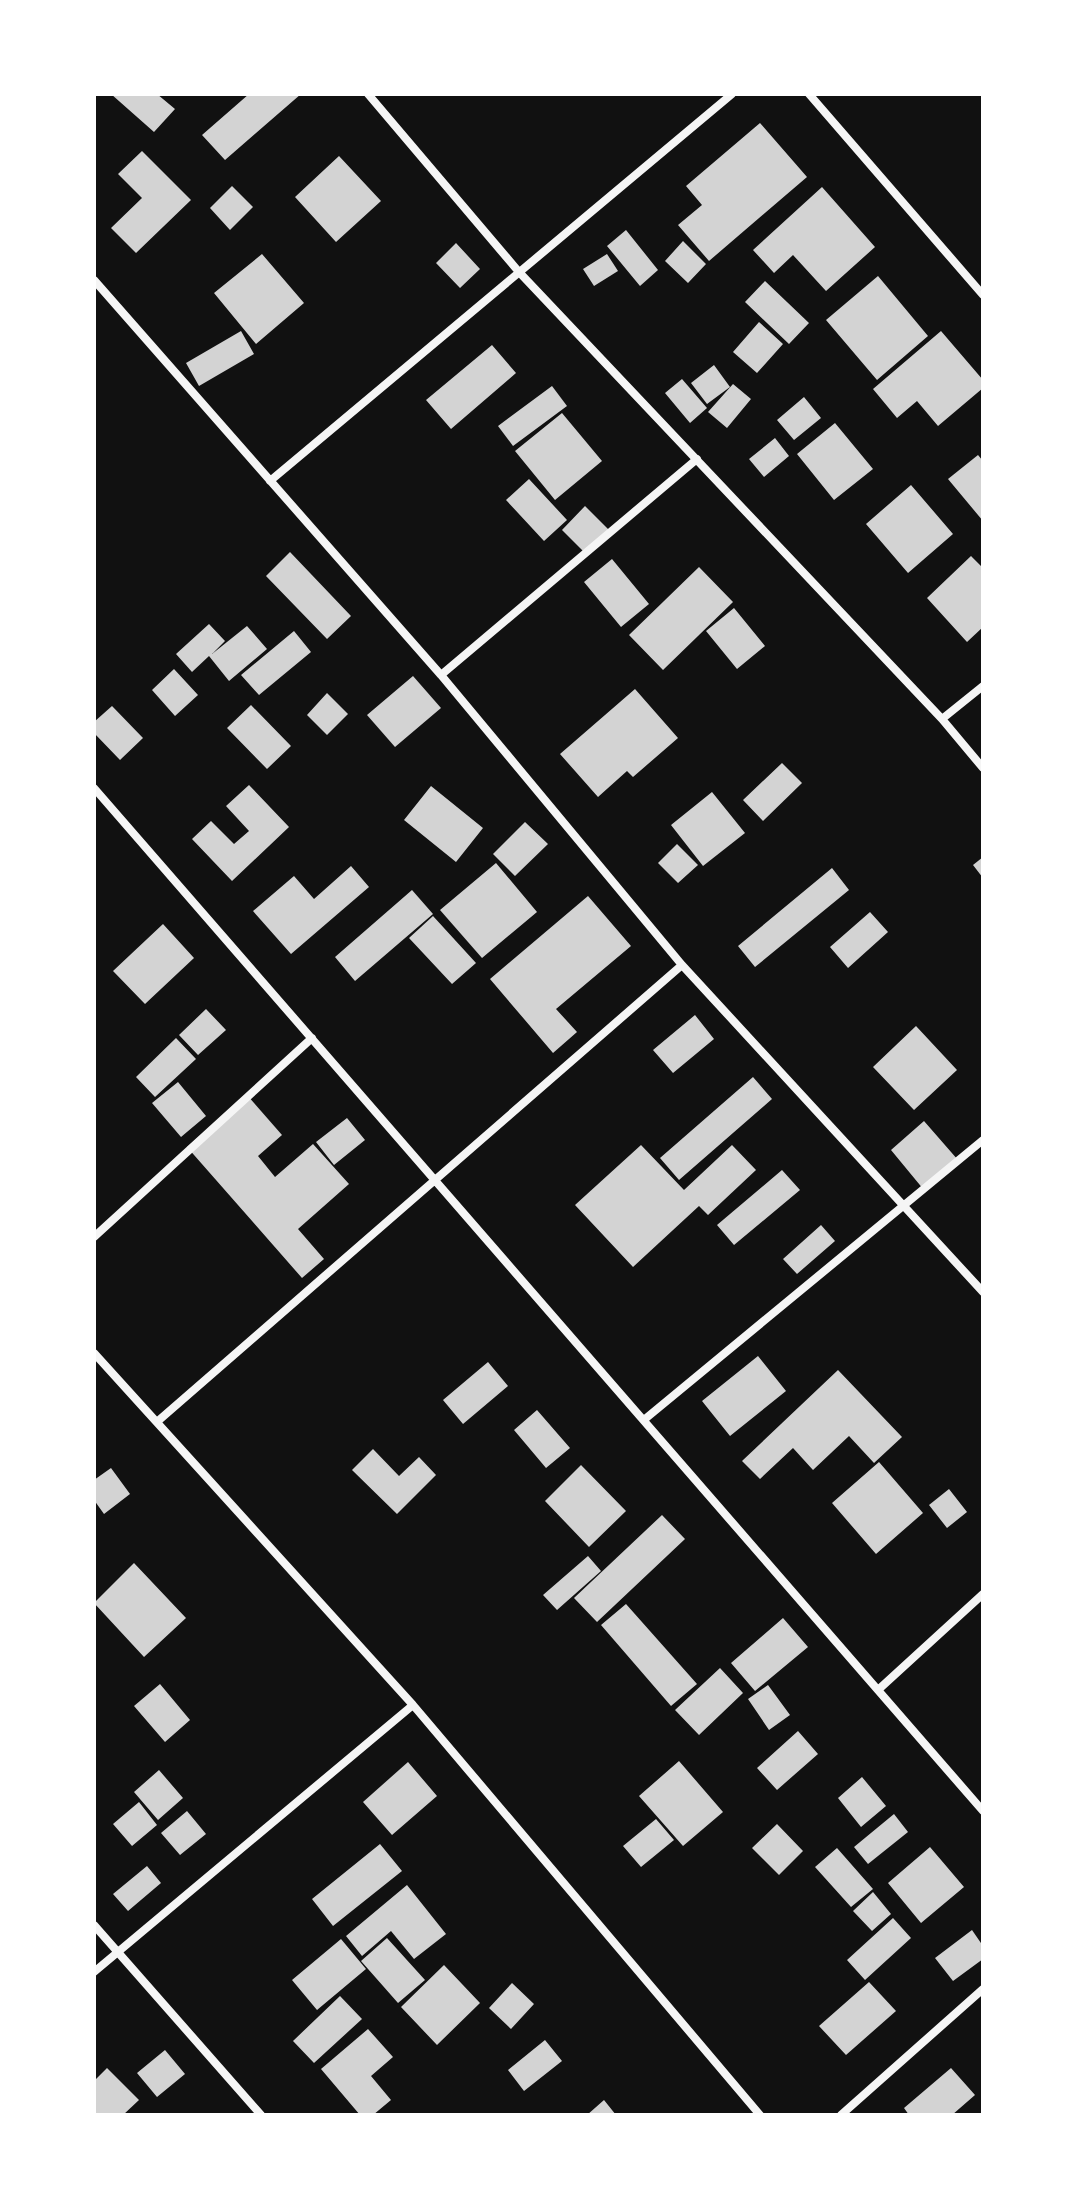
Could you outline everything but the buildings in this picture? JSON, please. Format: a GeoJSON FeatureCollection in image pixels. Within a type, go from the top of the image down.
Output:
{"type":"FeatureCollection","features":[{"type":"Feature","properties":{"kind":"street"},"geometry":{"type":"LineString","coordinates":[[368,94],[519,272],[942,719],[983,768]]}},
{"type":"Feature","properties":{"kind":"street"},"geometry":{"type":"LineString","coordinates":[[270,481],[732,94]]}},
{"type":"Feature","properties":{"kind":"street"},"geometry":{"type":"LineString","coordinates":[[809,94],[983,295]]}},
{"type":"Feature","properties":{"kind":"street"},"geometry":{"type":"LineString","coordinates":[[94,280],[441,675],[682,965],[983,1292]]}},
{"type":"Feature","properties":{"kind":"street"},"geometry":{"type":"LineString","coordinates":[[441,675],[697,459]]}},
{"type":"Feature","properties":{"kind":"street"},"geometry":{"type":"LineString","coordinates":[[942,719],[983,686]]}},
{"type":"Feature","properties":{"kind":"street"},"geometry":{"type":"LineString","coordinates":[[94,788],[983,1811]]}},
{"type":"Feature","properties":{"kind":"street"},"geometry":{"type":"LineString","coordinates":[[158,1421],[682,965]]}},
{"type":"Feature","properties":{"kind":"street"},"geometry":{"type":"LineString","coordinates":[[94,1237],[312,1038]]}},
{"type":"Feature","properties":{"kind":"street"},"geometry":{"type":"LineString","coordinates":[[645,1419],[983,1140]]}},
{"type":"Feature","properties":{"kind":"street"},"geometry":{"type":"LineString","coordinates":[[94,1353],[413,1705],[760,2115]]}},
{"type":"Feature","properties":{"kind":"street"},"geometry":{"type":"LineString","coordinates":[[878,1690],[983,1594]]}},
{"type":"Feature","properties":{"kind":"street"},"geometry":{"type":"LineString","coordinates":[[94,1972],[413,1705]]}},
{"type":"Feature","properties":{"kind":"street"},"geometry":{"type":"LineString","coordinates":[[94,1925],[261,2115]]}},
{"type":"Feature","properties":{"kind":"street"},"geometry":{"type":"LineString","coordinates":[[841,2115],[983,1989]]}}]}
